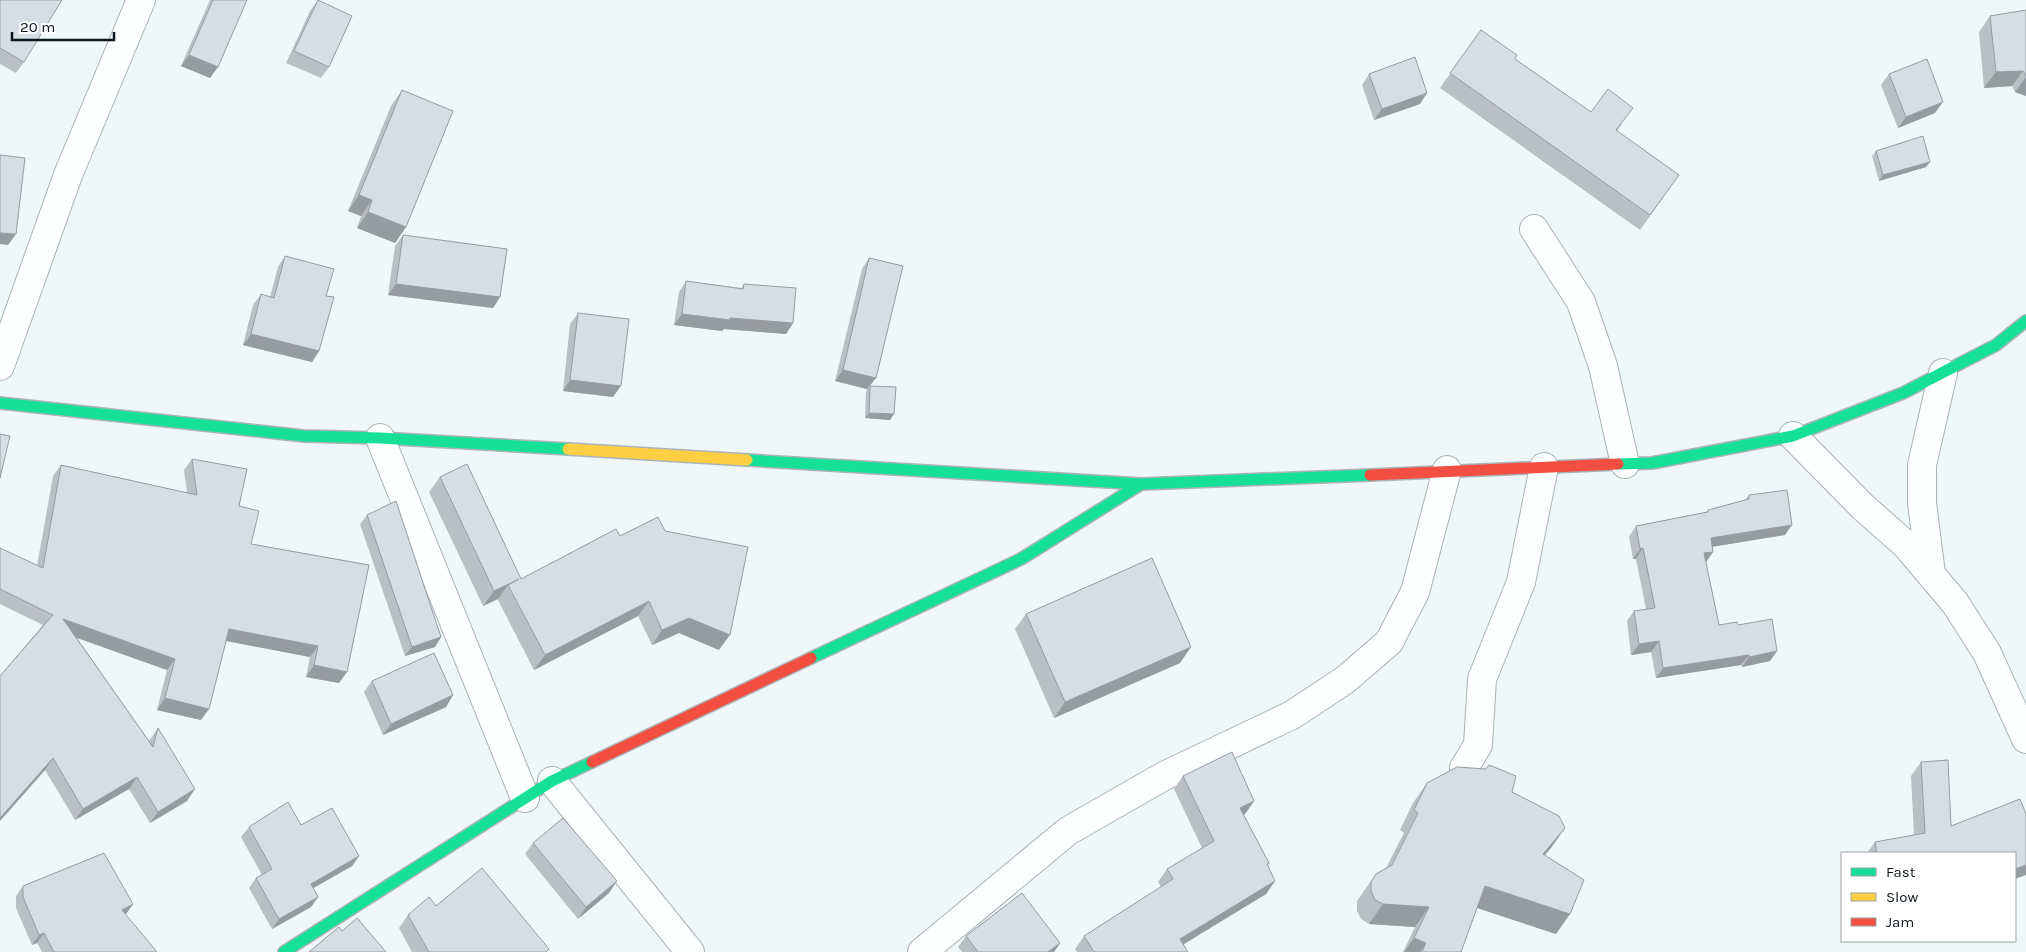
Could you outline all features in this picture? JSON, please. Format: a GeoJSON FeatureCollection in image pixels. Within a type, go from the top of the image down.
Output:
{"type":"FeatureCollection","features":[{"type":"Feature","properties":{"kind":"street"},"geometry":{"type":"LineString","coordinates":[[0,366],[68,175],[141,0]]}},
{"type":"Feature","properties":{"kind":"street"},"geometry":{"type":"LineString","coordinates":[[1534,229],[1581,302],[1603,366],[1626,464]]}},
{"type":"Feature","properties":{"kind":"street"},"geometry":{"type":"LineString","coordinates":[[0,403],[304,436],[380,438],[1141,484],[1652,463],[1793,436],[1903,393],[1996,345],[2026,322]]}},
{"type":"Feature","properties":{"kind":"street"},"geometry":{"type":"LineString","coordinates":[[1931,574],[1922,503],[1922,466],[1943,373]]}},
{"type":"Feature","properties":{"kind":"street"},"geometry":{"type":"LineString","coordinates":[[1793,436],[1863,507],[1906,545],[1955,604],[1987,653],[2026,739]]}},
{"type":"Feature","properties":{"kind":"street"},"geometry":{"type":"LineString","coordinates":[[380,438],[525,798]]}},
{"type":"Feature","properties":{"kind":"street"},"geometry":{"type":"LineString","coordinates":[[1464,768],[1478,745],[1482,679],[1521,582],[1544,467]]}},
{"type":"Feature","properties":{"kind":"street"},"geometry":{"type":"LineString","coordinates":[[922,952],[1068,831],[1164,776],[1292,715],[1345,680],[1389,642],[1415,592],[1447,470]]}},
{"type":"Feature","properties":{"kind":"street"},"geometry":{"type":"LineString","coordinates":[[284,952],[552,781],[1021,559],[1141,484]]}},
{"type":"Feature","properties":{"kind":"street"},"geometry":{"type":"LineString","coordinates":[[552,781],[690,952]]}},
{"type":"Feature","properties":{"kind":"building"},"geometry":{"type":"Polygon","coordinates":[[[0,0],[62,0],[24,62],[0,48],[0,0]]]}},
{"type":"Feature","properties":{"kind":"building"},"geometry":{"type":"Polygon","coordinates":[[[213,0],[247,0],[218,67],[189,55],[213,0]]]}},
{"type":"Feature","properties":{"kind":"building"},"geometry":{"type":"Polygon","coordinates":[[[318,0],[352,16],[329,67],[294,51],[318,0]]]}},
{"type":"Feature","properties":{"kind":"building"},"geometry":{"type":"Polygon","coordinates":[[[2026,10],[2026,76],[2023,71],[1996,72],[1990,16],[2026,10]]]}},
{"type":"Feature","properties":{"kind":"building"},"geometry":{"type":"Polygon","coordinates":[[[1481,30],[1517,55],[1515,59],[1591,112],[1608,89],[1633,108],[1616,130],[1679,175],[1650,215],[1450,73],[1481,30]]]}},
{"type":"Feature","properties":{"kind":"building"},"geometry":{"type":"Polygon","coordinates":[[[1415,57],[1427,93],[1382,109],[1369,74],[1415,57]]]}},
{"type":"Feature","properties":{"kind":"building"},"geometry":{"type":"Polygon","coordinates":[[[1927,59],[1943,102],[1906,117],[1889,74],[1927,59]]]}},
{"type":"Feature","properties":{"kind":"building"},"geometry":{"type":"Polygon","coordinates":[[[402,90],[453,111],[406,227],[368,212],[372,200],[359,195],[402,90]]]}},
{"type":"Feature","properties":{"kind":"building"},"geometry":{"type":"Polygon","coordinates":[[[1923,136],[1930,162],[1883,175],[1876,151],[1923,136]]]}},
{"type":"Feature","properties":{"kind":"building"},"geometry":{"type":"Polygon","coordinates":[[[0,155],[25,158],[16,234],[0,233],[0,155]]]}},
{"type":"Feature","properties":{"kind":"building"},"geometry":{"type":"Polygon","coordinates":[[[403,235],[507,249],[500,297],[396,284],[403,235]]]}},
{"type":"Feature","properties":{"kind":"building"},"geometry":{"type":"Polygon","coordinates":[[[285,256],[334,269],[326,296],[334,297],[319,351],[251,334],[261,294],[274,298],[285,256]]]}},
{"type":"Feature","properties":{"kind":"building"},"geometry":{"type":"Polygon","coordinates":[[[869,258],[903,266],[876,378],[843,370],[869,258]]]}},
{"type":"Feature","properties":{"kind":"building"},"geometry":{"type":"Polygon","coordinates":[[[686,281],[743,289],[744,284],[796,288],[793,323],[730,318],[730,320],[682,314],[686,281]]]}},
{"type":"Feature","properties":{"kind":"building"},"geometry":{"type":"Polygon","coordinates":[[[578,313],[629,319],[621,386],[570,380],[578,313]]]}},
{"type":"Feature","properties":{"kind":"building"},"geometry":{"type":"Polygon","coordinates":[[[870,386],[896,387],[894,414],[869,413],[870,386]]]}},
{"type":"Feature","properties":{"kind":"building"},"geometry":{"type":"Polygon","coordinates":[[[0,434],[10,436],[0,478],[0,434]]]}},
{"type":"Feature","properties":{"kind":"building"},"geometry":{"type":"Polygon","coordinates":[[[192,459],[247,469],[239,506],[259,511],[251,544],[369,565],[347,672],[314,665],[318,646],[229,629],[209,709],[165,698],[175,659],[63,619],[153,747],[158,728],[195,789],[158,812],[137,777],[83,809],[53,758],[0,818],[0,676],[53,615],[0,589],[0,548],[43,568],[61,465],[197,495],[192,459]]]}},
{"type":"Feature","properties":{"kind":"building"},"geometry":{"type":"Polygon","coordinates":[[[467,464],[521,579],[616,529],[620,536],[658,517],[665,531],[748,547],[730,635],[689,618],[662,630],[649,601],[545,655],[508,585],[519,579],[494,591],[440,477],[467,464]]]}},
{"type":"Feature","properties":{"kind":"building"},"geometry":{"type":"Polygon","coordinates":[[[1787,490],[1792,525],[1711,538],[1713,552],[1704,553],[1719,625],[1737,622],[1738,625],[1772,619],[1777,651],[1749,657],[1749,655],[1663,668],[1659,641],[1639,644],[1634,611],[1655,608],[1643,548],[1640,549],[1636,526],[1708,512],[1708,510],[1749,499],[1749,495],[1787,490]]]}},
{"type":"Feature","properties":{"kind":"building"},"geometry":{"type":"Polygon","coordinates":[[[396,501],[441,637],[412,647],[367,515],[396,501]]]}},
{"type":"Feature","properties":{"kind":"building"},"geometry":{"type":"Polygon","coordinates":[[[1152,558],[1191,647],[1065,702],[1026,614],[1152,558]]]}},
{"type":"Feature","properties":{"kind":"building"},"geometry":{"type":"Polygon","coordinates":[[[434,653],[453,695],[391,724],[372,681],[434,653]]]}},
{"type":"Feature","properties":{"kind":"building"},"geometry":{"type":"Polygon","coordinates":[[[1232,752],[1254,801],[1240,808],[1269,863],[1267,864],[1275,881],[1180,939],[1188,952],[1094,952],[1084,936],[1173,879],[1167,869],[1214,841],[1183,776],[1232,752]]]}},
{"type":"Feature","properties":{"kind":"building"},"geometry":{"type":"Polygon","coordinates":[[[1948,760],[1951,826],[2020,799],[2026,814],[2026,865],[2016,869],[2016,852],[1877,852],[1875,842],[1925,833],[1921,762],[1948,760]]]}},
{"type":"Feature","properties":{"kind":"building"},"geometry":{"type":"Polygon","coordinates":[[[1489,765],[1516,776],[1512,792],[1559,816],[1565,828],[1543,854],[1584,880],[1570,914],[1485,886],[1461,952],[1422,952],[1426,943],[1414,938],[1429,907],[1383,904],[1375,900],[1371,891],[1371,882],[1376,874],[1392,865],[1418,813],[1414,810],[1427,783],[1457,767],[1486,769],[1489,765]]]}},
{"type":"Feature","properties":{"kind":"building"},"geometry":{"type":"Polygon","coordinates":[[[288,802],[301,825],[332,808],[359,856],[311,884],[318,897],[279,919],[256,878],[272,869],[249,827],[288,802]]]}},
{"type":"Feature","properties":{"kind":"building"},"geometry":{"type":"Polygon","coordinates":[[[563,818],[617,881],[586,907],[533,843],[563,818]]]}},
{"type":"Feature","properties":{"kind":"building"},"geometry":{"type":"Polygon","coordinates":[[[104,853],[133,904],[122,910],[157,952],[54,952],[44,933],[39,935],[23,897],[23,886],[104,853]]]}},
{"type":"Feature","properties":{"kind":"building"},"geometry":{"type":"Polygon","coordinates":[[[482,868],[549,949],[546,952],[429,952],[408,915],[429,897],[436,906],[482,868]]]}},
{"type":"Feature","properties":{"kind":"building"},"geometry":{"type":"Polygon","coordinates":[[[1022,893],[1060,943],[1048,952],[978,952],[966,936],[1022,893]]]}},
{"type":"Feature","properties":{"kind":"building"},"geometry":{"type":"Polygon","coordinates":[[[357,918],[386,952],[309,952],[339,927],[342,931],[357,918]]]}},
{"type":"Feature","properties":{"kind":"traffic: fast"},"geometry":{"type":"LineString","coordinates":[[1618,464],[1652,463],[1793,436],[1903,393],[1996,345],[2026,321]]}},
{"type":"Feature","properties":{"kind":"traffic: fast"},"geometry":{"type":"LineString","coordinates":[[0,403],[304,436],[380,438],[568,449]]}},
{"type":"Feature","properties":{"kind":"traffic: fast"},"geometry":{"type":"LineString","coordinates":[[747,460],[1141,484],[1370,475]]}},
{"type":"Feature","properties":{"kind":"traffic: fast"},"geometry":{"type":"LineString","coordinates":[[811,658],[1021,559],[1141,484]]}},
{"type":"Feature","properties":{"kind":"traffic: fast"},"geometry":{"type":"LineString","coordinates":[[284,952],[552,781],[592,762]]}},
{"type":"Feature","properties":{"kind":"traffic: slow"},"geometry":{"type":"LineString","coordinates":[[568,449],[747,460]]}},
{"type":"Feature","properties":{"kind":"traffic: jam"},"geometry":{"type":"LineString","coordinates":[[1370,475],[1618,464]]}},
{"type":"Feature","properties":{"kind":"traffic: jam"},"geometry":{"type":"LineString","coordinates":[[592,762],[811,658]]}}]}
